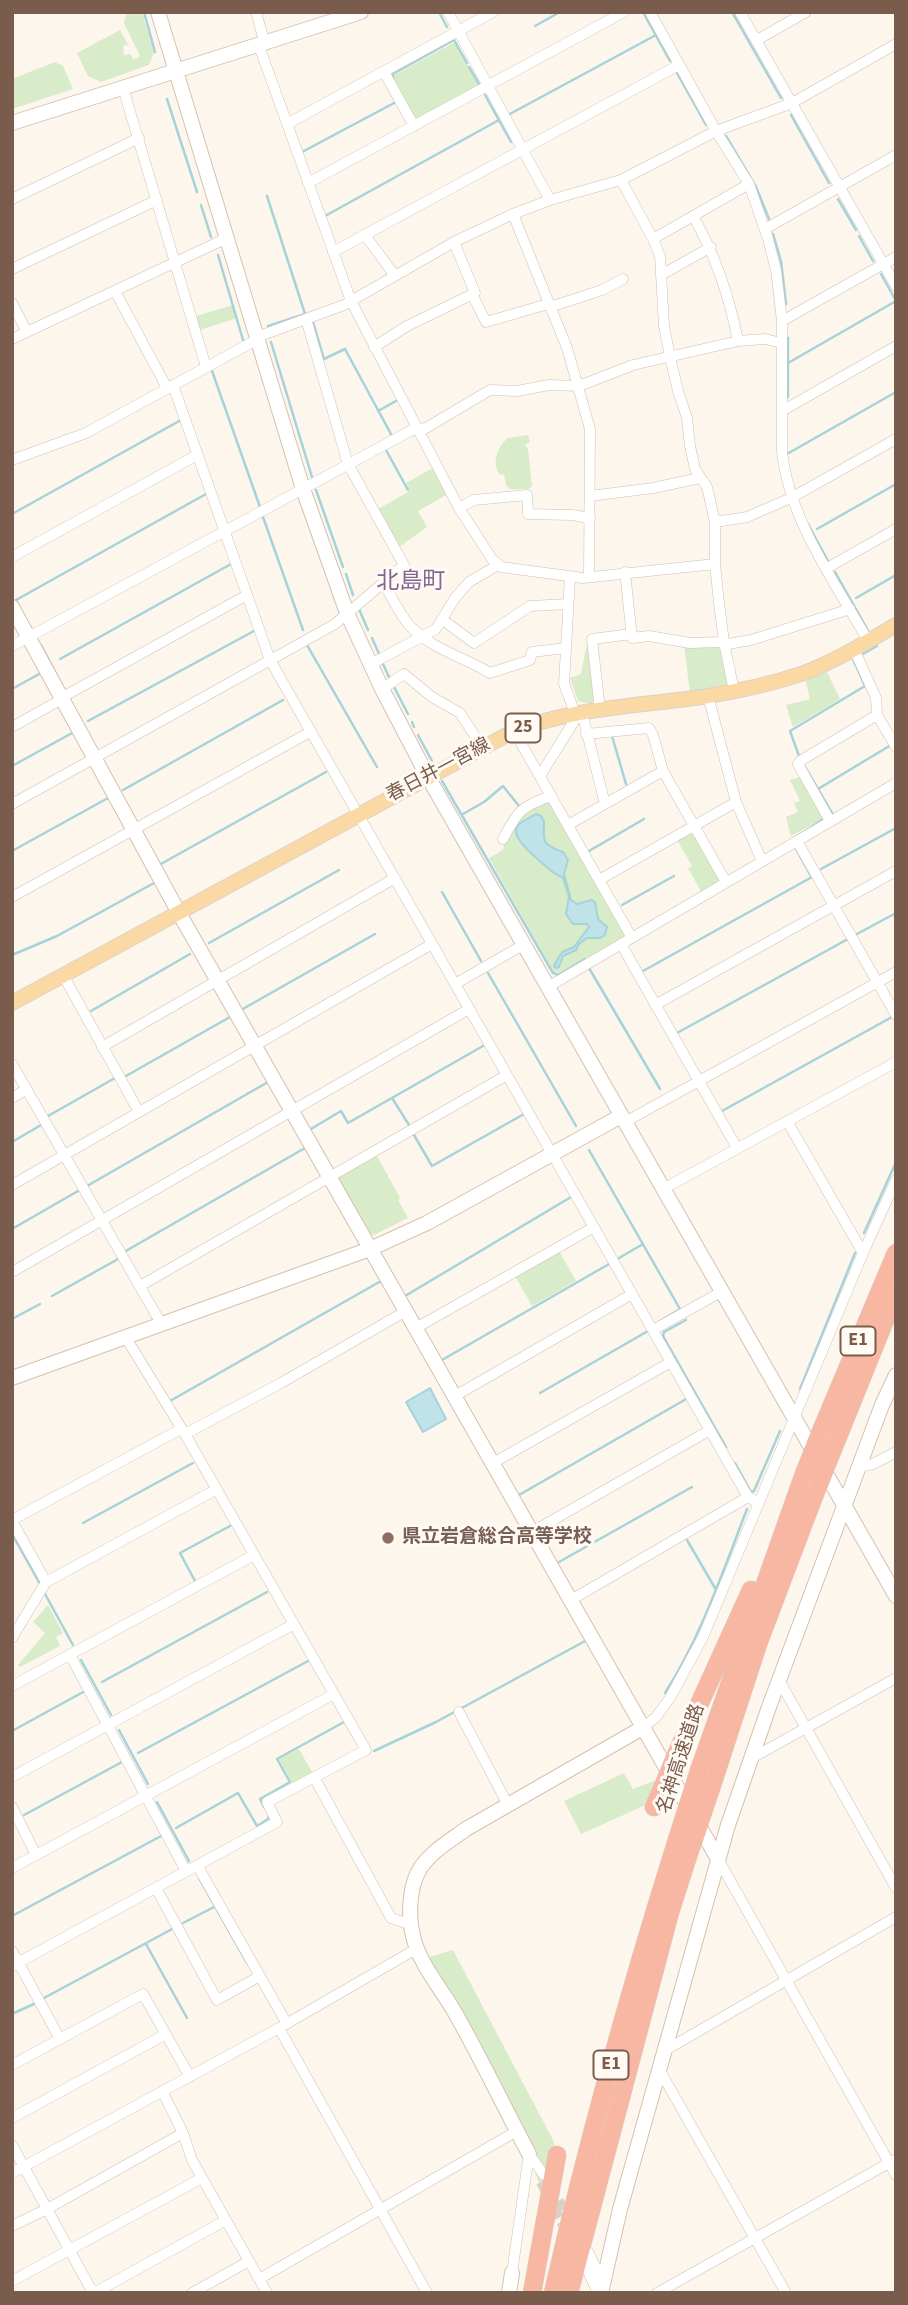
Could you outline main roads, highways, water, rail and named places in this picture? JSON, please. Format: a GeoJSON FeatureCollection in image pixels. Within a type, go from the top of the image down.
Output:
{"type":"FeatureCollection","features":[{"type":"Feature","properties":{"kind":"highway","name":"名神高速道路"},"geometry":{"type":"LineString","coordinates":[[553,2293],[591,2136],[648,1935],[700,1768],[804,1474],[896,1254]]}},
{"type":"Feature","properties":{"kind":"highway","name":"名神高速道路"},"geometry":{"type":"LineString","coordinates":[[569,2293],[670,1912],[687,1859],[758,1644],[896,1293]]}},
{"type":"Feature","properties":{"kind":"highway"},"geometry":{"type":"LineString","coordinates":[[654,1807],[752,1586],[772,1564]]}},
{"type":"Feature","properties":{"kind":"highway"},"geometry":{"type":"LineString","coordinates":[[532,2293],[557,2155]]}},
{"type":"Feature","properties":{"kind":"main road","name":"春日井一宮線"},"geometry":{"type":"LineString","coordinates":[[12,1003],[514,731],[541,721],[578,713],[708,696],[800,674],[854,649],[896,625]]}},
{"type":"Feature","properties":{"kind":"water"},"geometry":{"type":"Polygon","coordinates":[[[536,814],[541,816],[544,822],[544,835],[548,845],[563,852],[568,860],[564,874],[571,900],[577,904],[592,900],[595,902],[598,919],[607,927],[605,935],[600,938],[587,938],[576,950],[563,956],[556,968],[554,966],[562,952],[574,947],[589,927],[587,924],[573,924],[566,914],[569,896],[563,878],[536,858],[518,837],[518,826],[536,814]]]}},
{"type":"Feature","properties":{"kind":"water"},"geometry":{"type":"Polygon","coordinates":[[[430,1388],[446,1419],[423,1432],[406,1402],[430,1388]]]}},
{"type":"Feature","properties":{"kind":"waterway"},"geometry":{"type":"LineString","coordinates":[[144,12],[155,52]]}},
{"type":"Feature","properties":{"kind":"waterway"},"geometry":{"type":"LineString","coordinates":[[439,12],[447,27]]}},
{"type":"Feature","properties":{"kind":"waterway"},"geometry":{"type":"LineString","coordinates":[[535,26],[560,12]]}},
{"type":"Feature","properties":{"kind":"waterway"},"geometry":{"type":"LineString","coordinates":[[643,12],[670,61]]}},
{"type":"Feature","properties":{"kind":"waterway"},"geometry":{"type":"LineString","coordinates":[[732,12],[781,98]]}},
{"type":"Feature","properties":{"kind":"waterway"},"geometry":{"type":"LineString","coordinates":[[508,115],[656,35]]}},
{"type":"Feature","properties":{"kind":"waterway"},"geometry":{"type":"LineString","coordinates":[[393,80],[393,74],[454,40],[467,63]]}},
{"type":"Feature","properties":{"kind":"waterway"},"geometry":{"type":"LineString","coordinates":[[469,67],[479,84]]}},
{"type":"Feature","properties":{"kind":"waterway"},"geometry":{"type":"LineString","coordinates":[[677,73],[706,125]]}},
{"type":"Feature","properties":{"kind":"waterway"},"geometry":{"type":"LineString","coordinates":[[485,95],[511,142]]}},
{"type":"Feature","properties":{"kind":"waterway"},"geometry":{"type":"LineString","coordinates":[[167,99],[197,192]]}},
{"type":"Feature","properties":{"kind":"waterway"},"geometry":{"type":"LineString","coordinates":[[302,152],[396,102]]}},
{"type":"Feature","properties":{"kind":"waterway"},"geometry":{"type":"LineString","coordinates":[[791,115],[829,183]]}},
{"type":"Feature","properties":{"kind":"waterway"},"geometry":{"type":"LineString","coordinates":[[325,216],[499,120]]}},
{"type":"Feature","properties":{"kind":"waterway"},"geometry":{"type":"LineString","coordinates":[[726,136],[756,187],[769,219]]}},
{"type":"Feature","properties":{"kind":"waterway"},"geometry":{"type":"LineString","coordinates":[[267,196],[305,314],[268,326]]}},
{"type":"Feature","properties":{"kind":"waterway"},"geometry":{"type":"LineString","coordinates":[[838,199],[856,230]]}},
{"type":"Feature","properties":{"kind":"waterway"},"geometry":{"type":"LineString","coordinates":[[201,205],[211,237]]}},
{"type":"Feature","properties":{"kind":"waterway"},"geometry":{"type":"LineString","coordinates":[[773,234],[781,261],[786,304]]}},
{"type":"Feature","properties":{"kind":"waterway"},"geometry":{"type":"LineString","coordinates":[[859,236],[873,261]]}},
{"type":"Feature","properties":{"kind":"waterway"},"geometry":{"type":"LineString","coordinates":[[218,255],[243,340]]}},
{"type":"Feature","properties":{"kind":"waterway"},"geometry":{"type":"LineString","coordinates":[[881,274],[896,301]]}},
{"type":"Feature","properties":{"kind":"waterway"},"geometry":{"type":"LineString","coordinates":[[788,363],[896,301]]}},
{"type":"Feature","properties":{"kind":"waterway"},"geometry":{"type":"LineString","coordinates":[[313,322],[324,359],[345,349],[392,436]]}},
{"type":"Feature","properties":{"kind":"waterway"},"geometry":{"type":"LineString","coordinates":[[788,338],[788,397]]}},
{"type":"Feature","properties":{"kind":"waterway"},"geometry":{"type":"LineString","coordinates":[[271,342],[312,477]]}},
{"type":"Feature","properties":{"kind":"waterway"},"geometry":{"type":"LineString","coordinates":[[211,368],[260,507]]}},
{"type":"Feature","properties":{"kind":"waterway"},"geometry":{"type":"LineString","coordinates":[[787,454],[896,392]]}},
{"type":"Feature","properties":{"kind":"waterway"},"geometry":{"type":"LineString","coordinates":[[378,411],[396,401]]}},
{"type":"Feature","properties":{"kind":"waterway"},"geometry":{"type":"LineString","coordinates":[[12,514],[181,420]]}},
{"type":"Feature","properties":{"kind":"waterway"},"geometry":{"type":"LineString","coordinates":[[386,450],[408,490]]}},
{"type":"Feature","properties":{"kind":"waterway"},"geometry":{"type":"LineString","coordinates":[[817,529],[896,484]]}},
{"type":"Feature","properties":{"kind":"waterway"},"geometry":{"type":"LineString","coordinates":[[316,490],[343,567]]}},
{"type":"Feature","properties":{"kind":"waterway"},"geometry":{"type":"LineString","coordinates":[[19,606],[16,600],[206,494]]}},
{"type":"Feature","properties":{"kind":"waterway"},"geometry":{"type":"LineString","coordinates":[[263,517],[303,630]]}},
{"type":"Feature","properties":{"kind":"waterway"},"geometry":{"type":"LineString","coordinates":[[808,524],[828,561]]}},
{"type":"Feature","properties":{"kind":"waterway"},"geometry":{"type":"LineString","coordinates":[[60,659],[231,564]]}},
{"type":"Feature","properties":{"kind":"waterway"},"geometry":{"type":"LineString","coordinates":[[835,572],[870,634]]}},
{"type":"Feature","properties":{"kind":"waterway"},"geometry":{"type":"LineString","coordinates":[[346,574],[353,595]]}},
{"type":"Feature","properties":{"kind":"waterway"},"geometry":{"type":"LineString","coordinates":[[856,598],[896,575]]}},
{"type":"Feature","properties":{"kind":"waterway"},"geometry":{"type":"LineString","coordinates":[[359,609],[368,630]]}},
{"type":"Feature","properties":{"kind":"waterway"},"geometry":{"type":"LineString","coordinates":[[88,721],[254,631]]}},
{"type":"Feature","properties":{"kind":"waterway"},"geometry":{"type":"LineString","coordinates":[[372,638],[380,656]]}},
{"type":"Feature","properties":{"kind":"waterway"},"geometry":{"type":"LineString","coordinates":[[41,645],[62,685]]}},
{"type":"Feature","properties":{"kind":"waterway"},"geometry":{"type":"LineString","coordinates":[[307,645],[377,767]]}},
{"type":"Feature","properties":{"kind":"waterway"},"geometry":{"type":"LineString","coordinates":[[861,655],[877,646]]}},
{"type":"Feature","properties":{"kind":"waterway"},"geometry":{"type":"LineString","coordinates":[[799,756],[790,731],[865,686],[853,659]]}},
{"type":"Feature","properties":{"kind":"waterway"},"geometry":{"type":"LineString","coordinates":[[383,664],[389,677]]}},
{"type":"Feature","properties":{"kind":"waterway"},"geometry":{"type":"LineString","coordinates":[[12,689],[41,673]]}},
{"type":"Feature","properties":{"kind":"waterway"},"geometry":{"type":"LineString","coordinates":[[394,687],[408,714]]}},
{"type":"Feature","properties":{"kind":"waterway"},"geometry":{"type":"LineString","coordinates":[[123,790],[283,700]]}},
{"type":"Feature","properties":{"kind":"waterway"},"geometry":{"type":"LineString","coordinates":[[412,722],[414,727]]}},
{"type":"Feature","properties":{"kind":"waterway"},"geometry":{"type":"LineString","coordinates":[[12,766],[74,732]]}},
{"type":"Feature","properties":{"kind":"waterway"},"geometry":{"type":"LineString","coordinates":[[418,735],[432,761]]}},
{"type":"Feature","properties":{"kind":"waterway"},"geometry":{"type":"LineString","coordinates":[[612,736],[626,784]]}},
{"type":"Feature","properties":{"kind":"waterway"},"geometry":{"type":"LineString","coordinates":[[818,789],[891,745]]}},
{"type":"Feature","properties":{"kind":"waterway"},"geometry":{"type":"LineString","coordinates":[[805,767],[832,813]]}},
{"type":"Feature","properties":{"kind":"waterway"},"geometry":{"type":"LineString","coordinates":[[159,865],[326,772]]}},
{"type":"Feature","properties":{"kind":"waterway"},"geometry":{"type":"LineString","coordinates":[[442,781],[553,973],[558,975],[585,959]]}},
{"type":"Feature","properties":{"kind":"waterway"},"geometry":{"type":"LineString","coordinates":[[463,814],[484,802],[503,786],[519,806]]}},
{"type":"Feature","properties":{"kind":"waterway"},"geometry":{"type":"LineString","coordinates":[[12,851],[108,798]]}},
{"type":"Feature","properties":{"kind":"waterway"},"geometry":{"type":"LineString","coordinates":[[589,851],[644,819]]}},
{"type":"Feature","properties":{"kind":"waterway"},"geometry":{"type":"LineString","coordinates":[[791,840],[822,820]]}},
{"type":"Feature","properties":{"kind":"waterway"},"geometry":{"type":"LineString","coordinates":[[821,869],[896,828]]}},
{"type":"Feature","properties":{"kind":"waterway"},"geometry":{"type":"LineString","coordinates":[[796,849],[811,876]]}},
{"type":"Feature","properties":{"kind":"waterway"},"geometry":{"type":"LineString","coordinates":[[209,943],[339,870]]}},
{"type":"Feature","properties":{"kind":"waterway"},"geometry":{"type":"LineString","coordinates":[[622,905],[674,876]]}},
{"type":"Feature","properties":{"kind":"waterway"},"geometry":{"type":"LineString","coordinates":[[643,971],[812,877]]}},
{"type":"Feature","properties":{"kind":"waterway"},"geometry":{"type":"LineString","coordinates":[[12,955],[57,936],[154,883]]}},
{"type":"Feature","properties":{"kind":"waterway"},"geometry":{"type":"LineString","coordinates":[[442,892],[481,961]]}},
{"type":"Feature","properties":{"kind":"waterway"},"geometry":{"type":"LineString","coordinates":[[857,934],[896,913]]}},
{"type":"Feature","properties":{"kind":"waterway"},"geometry":{"type":"LineString","coordinates":[[241,1010],[375,934]]}},
{"type":"Feature","properties":{"kind":"waterway"},"geometry":{"type":"LineString","coordinates":[[677,1033],[848,939]]}},
{"type":"Feature","properties":{"kind":"waterway"},"geometry":{"type":"LineString","coordinates":[[91,1011],[190,954]]}},
{"type":"Feature","properties":{"kind":"waterway"},"geometry":{"type":"LineString","coordinates":[[589,968],[660,1089]]}},
{"type":"Feature","properties":{"kind":"waterway"},"geometry":{"type":"LineString","coordinates":[[488,973],[576,1126]]}},
{"type":"Feature","properties":{"kind":"waterway"},"geometry":{"type":"LineString","coordinates":[[126,1076],[230,1017]]}},
{"type":"Feature","properties":{"kind":"waterway"},"geometry":{"type":"LineString","coordinates":[[722,1111],[892,1017]]}},
{"type":"Feature","properties":{"kind":"waterway"},"geometry":{"type":"LineString","coordinates":[[311,1129],[341,1111],[348,1123],[483,1046]]}},
{"type":"Feature","properties":{"kind":"waterway"},"geometry":{"type":"LineString","coordinates":[[48,1116],[115,1078]]}},
{"type":"Feature","properties":{"kind":"waterway"},"geometry":{"type":"LineString","coordinates":[[87,1186],[268,1082]]}},
{"type":"Feature","properties":{"kind":"waterway"},"geometry":{"type":"LineString","coordinates":[[392,1098],[409,1125]]}},
{"type":"Feature","properties":{"kind":"waterway"},"geometry":{"type":"LineString","coordinates":[[414,1135],[432,1166],[524,1114]]}},
{"type":"Feature","properties":{"kind":"waterway"},"geometry":{"type":"LineString","coordinates":[[12,1142],[41,1125]]}},
{"type":"Feature","properties":{"kind":"waterway"},"geometry":{"type":"LineString","coordinates":[[124,1252],[305,1148]]}},
{"type":"Feature","properties":{"kind":"waterway"},"geometry":{"type":"LineString","coordinates":[[589,1150],[680,1309],[660,1321]]}},
{"type":"Feature","properties":{"kind":"waterway"},"geometry":{"type":"LineString","coordinates":[[864,1233],[896,1162]]}},
{"type":"Feature","properties":{"kind":"waterway"},"geometry":{"type":"LineString","coordinates":[[12,1229],[78,1191]]}},
{"type":"Feature","properties":{"kind":"waterway"},"geometry":{"type":"LineString","coordinates":[[405,1296],[571,1197]]}},
{"type":"Feature","properties":{"kind":"waterway"},"geometry":{"type":"LineString","coordinates":[[619,1258],[643,1244]]}},
{"type":"Feature","properties":{"kind":"waterway"},"geometry":{"type":"LineString","coordinates":[[800,1389],[855,1253]]}},
{"type":"Feature","properties":{"kind":"waterway"},"geometry":{"type":"LineString","coordinates":[[52,1296],[118,1259]]}},
{"type":"Feature","properties":{"kind":"waterway"},"geometry":{"type":"LineString","coordinates":[[442,1360],[609,1264]]}},
{"type":"Feature","properties":{"kind":"waterway"},"geometry":{"type":"LineString","coordinates":[[170,1401],[381,1281]]}},
{"type":"Feature","properties":{"kind":"waterway"},"geometry":{"type":"LineString","coordinates":[[12,1319],[40,1304]]}},
{"type":"Feature","properties":{"kind":"waterway"},"geometry":{"type":"LineString","coordinates":[[686,1320],[664,1332],[663,1336],[726,1447]]}},
{"type":"Feature","properties":{"kind":"waterway"},"geometry":{"type":"LineString","coordinates":[[540,1393],[648,1331]]}},
{"type":"Feature","properties":{"kind":"waterway"},"geometry":{"type":"LineString","coordinates":[[519,1495],[688,1398]]}},
{"type":"Feature","properties":{"kind":"waterway"},"geometry":{"type":"LineString","coordinates":[[735,1463],[751,1492],[754,1491],[780,1431]]}},
{"type":"Feature","properties":{"kind":"waterway"},"geometry":{"type":"LineString","coordinates":[[83,1523],[193,1463]]}},
{"type":"Feature","properties":{"kind":"waterway"},"geometry":{"type":"LineString","coordinates":[[559,1562],[692,1487]]}},
{"type":"Feature","properties":{"kind":"waterway"},"geometry":{"type":"LineString","coordinates":[[665,1693],[700,1627],[747,1509]]}},
{"type":"Feature","properties":{"kind":"waterway"},"geometry":{"type":"LineString","coordinates":[[195,1581],[180,1553],[230,1526]]}},
{"type":"Feature","properties":{"kind":"waterway"},"geometry":{"type":"LineString","coordinates":[[12,1534],[40,1584]]}},
{"type":"Feature","properties":{"kind":"waterway"},"geometry":{"type":"LineString","coordinates":[[687,1540],[715,1588]]}},
{"type":"Feature","properties":{"kind":"waterway"},"geometry":{"type":"LineString","coordinates":[[102,1682],[267,1592]]}},
{"type":"Feature","properties":{"kind":"waterway"},"geometry":{"type":"LineString","coordinates":[[45,1594],[73,1645]]}},
{"type":"Feature","properties":{"kind":"waterway"},"geometry":{"type":"LineString","coordinates":[[374,1751],[436,1722],[587,1640],[586,1638]]}},
{"type":"Feature","properties":{"kind":"waterway"},"geometry":{"type":"LineString","coordinates":[[81,1660],[111,1715]]}},
{"type":"Feature","properties":{"kind":"waterway"},"geometry":{"type":"LineString","coordinates":[[138,1753],[308,1661]]}},
{"type":"Feature","properties":{"kind":"waterway"},"geometry":{"type":"LineString","coordinates":[[12,1731],[85,1691]]}},
{"type":"Feature","properties":{"kind":"waterway"},"geometry":{"type":"LineString","coordinates":[[264,1807],[260,1799],[290,1782],[277,1759],[344,1722]]}},
{"type":"Feature","properties":{"kind":"waterway"},"geometry":{"type":"LineString","coordinates":[[119,1730],[148,1784]]}},
{"type":"Feature","properties":{"kind":"waterway"},"geometry":{"type":"LineString","coordinates":[[24,1815],[122,1762]]}},
{"type":"Feature","properties":{"kind":"waterway"},"geometry":{"type":"LineString","coordinates":[[176,1828],[238,1793],[257,1826],[269,1816]]}},
{"type":"Feature","properties":{"kind":"waterway"},"geometry":{"type":"LineString","coordinates":[[157,1802],[189,1861]]}},
{"type":"Feature","properties":{"kind":"waterway"},"geometry":{"type":"LineString","coordinates":[[12,1916],[163,1835]]}},
{"type":"Feature","properties":{"kind":"waterway"},"geometry":{"type":"LineString","coordinates":[[199,1878],[247,1963]]}},
{"type":"Feature","properties":{"kind":"waterway"},"geometry":{"type":"LineString","coordinates":[[183,1923],[214,1907]]}},
{"type":"Feature","properties":{"kind":"waterway"},"geometry":{"type":"LineString","coordinates":[[44,1998],[174,1928]]}},
{"type":"Feature","properties":{"kind":"waterway"},"geometry":{"type":"LineString","coordinates":[[146,1944],[187,2018]]}},
{"type":"Feature","properties":{"kind":"waterway"},"geometry":{"type":"LineString","coordinates":[[12,2014],[36,2003]]}},
{"type":"Feature","properties":{"kind":"tunnel"},"geometry":{"type":"LineString","coordinates":[[541,2182],[566,2231]]}},
{"type":"Feature","properties":{"kind":"tunnel"},"geometry":{"type":"LineString","coordinates":[[551,2188],[570,2220]]}},
{"type":"Feature","properties":{"kind":"place","name":"県立岩倉総合高等学校"},"geometry":{"type":"Point","coordinates":[388,1538]}},
{"type":"Feature","properties":{"kind":"district","name":"北島町"},"geometry":{"type":"Point","coordinates":[411,583]}}]}
